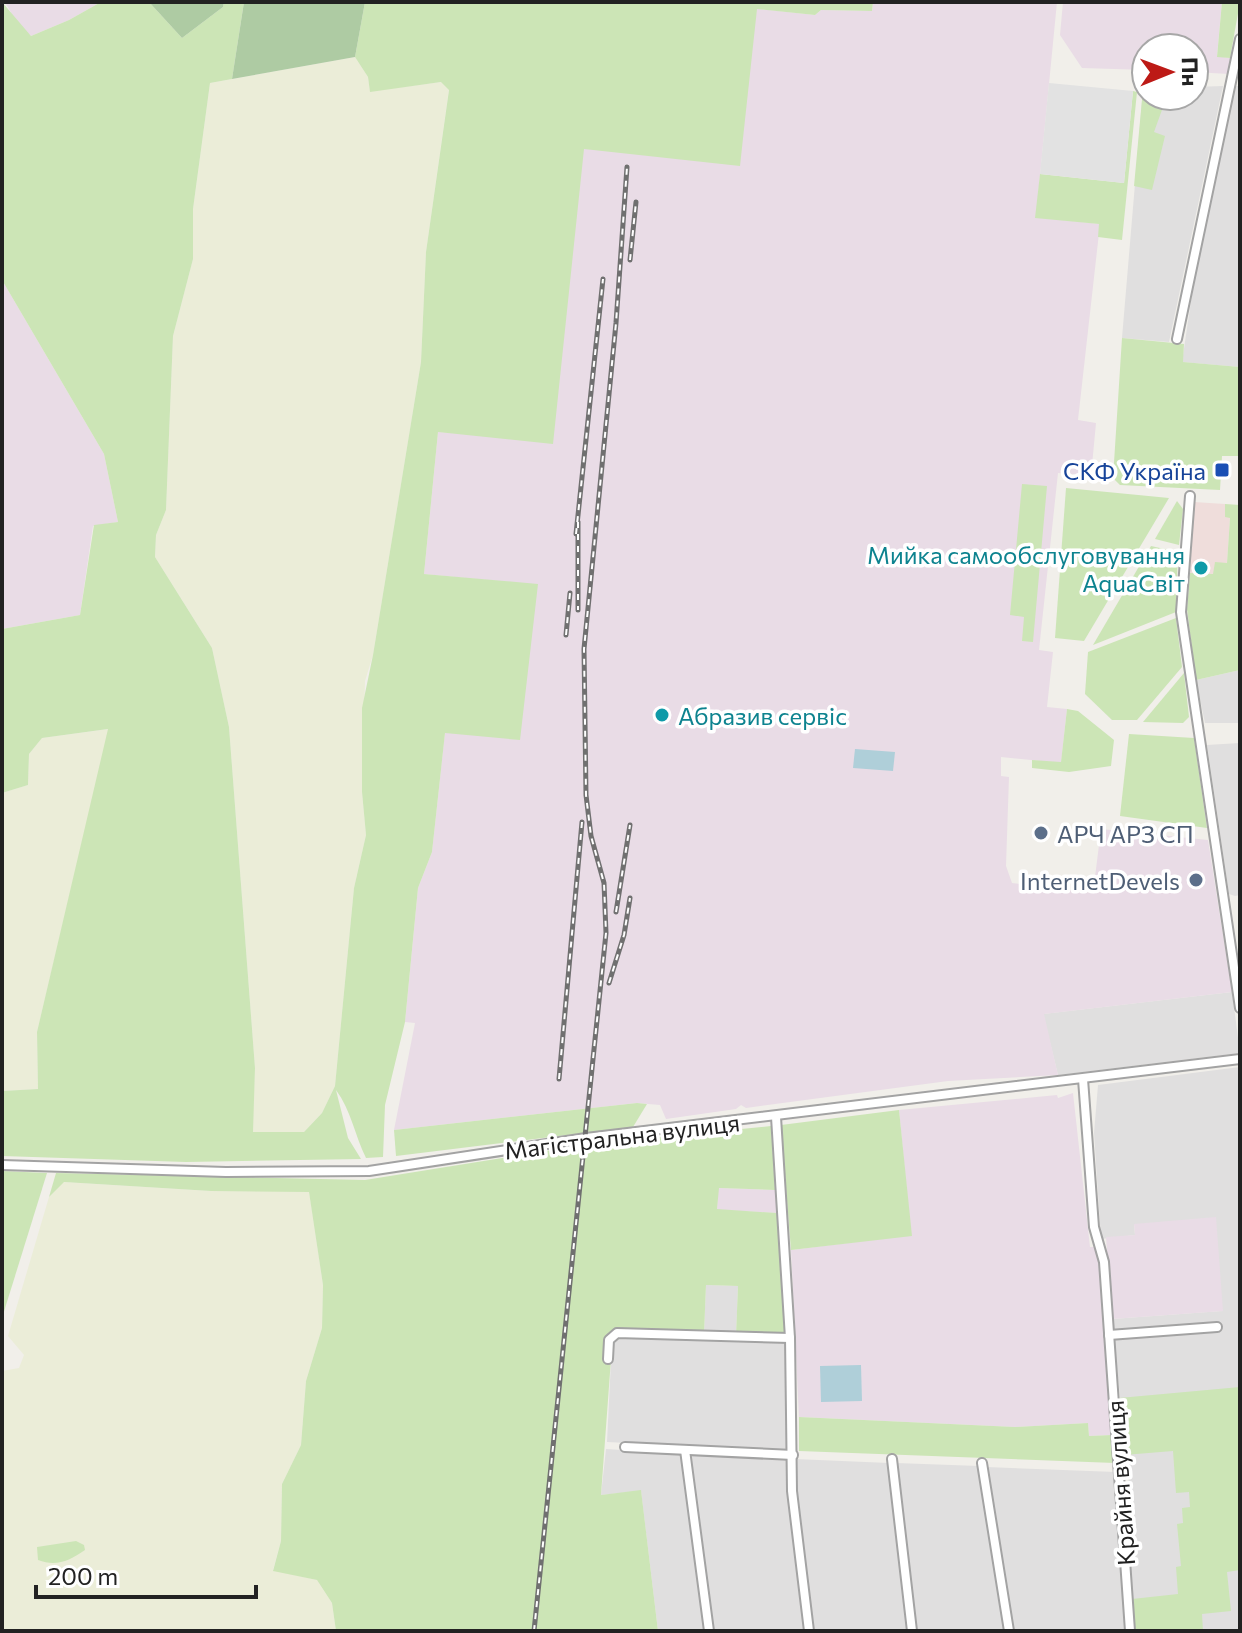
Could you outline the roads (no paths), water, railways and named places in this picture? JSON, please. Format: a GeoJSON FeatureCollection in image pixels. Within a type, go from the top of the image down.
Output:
{"type":"FeatureCollection","features":[{"type":"Feature","properties":{"kind":"street"},"geometry":{"type":"LineString","coordinates":[[1177,339],[1240,39]]}},
{"type":"Feature","properties":{"kind":"street"},"geometry":{"type":"LineString","coordinates":[[1190,496],[1181,612],[1240,1008]]}},
{"type":"Feature","properties":{"kind":"street","name":"Магістральна вулиця"},"geometry":{"type":"LineString","coordinates":[[2,1165],[226,1172],[369,1171],[586,1138],[1240,1059]]}},
{"type":"Feature","properties":{"kind":"street","name":"Крайня вулиця"},"geometry":{"type":"LineString","coordinates":[[1083,1079],[1094,1227],[1104,1262],[1130,1631]]}},
{"type":"Feature","properties":{"kind":"street"},"geometry":{"type":"LineString","coordinates":[[776,1117],[790,1338],[792,1491],[809,1631]]}},
{"type":"Feature","properties":{"kind":"street"},"geometry":{"type":"LineString","coordinates":[[1109,1335],[1217,1327]]}},
{"type":"Feature","properties":{"kind":"street"},"geometry":{"type":"LineString","coordinates":[[608,1359],[609,1340],[617,1333],[790,1338]]}},
{"type":"Feature","properties":{"kind":"street"},"geometry":{"type":"LineString","coordinates":[[625,1447],[793,1455]]}},
{"type":"Feature","properties":{"kind":"street"},"geometry":{"type":"LineString","coordinates":[[685,1450],[709,1631]]}},
{"type":"Feature","properties":{"kind":"street"},"geometry":{"type":"LineString","coordinates":[[892,1459],[912,1631]]}},
{"type":"Feature","properties":{"kind":"street"},"geometry":{"type":"LineString","coordinates":[[982,1463],[1009,1631]]}},
{"type":"Feature","properties":{"kind":"water"},"geometry":{"type":"Polygon","coordinates":[[[855,749],[895,752],[893,771],[853,768],[855,749]]]}},
{"type":"Feature","properties":{"kind":"water"},"geometry":{"type":"Polygon","coordinates":[[[861,1365],[862,1401],[821,1402],[820,1366],[861,1365]]]}},
{"type":"Feature","properties":{"kind":"railway"},"geometry":{"type":"LineString","coordinates":[[534,1631],[606,933],[604,883],[591,836],[586,795],[584,649],[616,323],[627,167]]}},
{"type":"Feature","properties":{"kind":"railway"},"geometry":{"type":"LineString","coordinates":[[630,260],[636,202]]}},
{"type":"Feature","properties":{"kind":"railway"},"geometry":{"type":"LineString","coordinates":[[576,534],[603,279]]}},
{"type":"Feature","properties":{"kind":"railway"},"geometry":{"type":"LineString","coordinates":[[578,522],[578,610]]}},
{"type":"Feature","properties":{"kind":"railway"},"geometry":{"type":"LineString","coordinates":[[566,635],[570,593]]}},
{"type":"Feature","properties":{"kind":"railway"},"geometry":{"type":"LineString","coordinates":[[559,1079],[582,822]]}},
{"type":"Feature","properties":{"kind":"railway"},"geometry":{"type":"LineString","coordinates":[[616,912],[630,825]]}},
{"type":"Feature","properties":{"kind":"railway"},"geometry":{"type":"LineString","coordinates":[[609,983],[624,935],[630,898]]}},
{"type":"Feature","properties":{"kind":"place","name":"СКФ Україна"},"geometry":{"type":"Point","coordinates":[1222,470]}},
{"type":"Feature","properties":{"kind":"place","name":"Мийка самообслуговування AquaСвіт"},"geometry":{"type":"Point","coordinates":[1201,568]}},
{"type":"Feature","properties":{"kind":"place","name":"Абразив сервіс"},"geometry":{"type":"Point","coordinates":[662,715]}},
{"type":"Feature","properties":{"kind":"place","name":"АРЧ АРЗ СП"},"geometry":{"type":"Point","coordinates":[1041,833]}},
{"type":"Feature","properties":{"kind":"place","name":"InternetDevels"},"geometry":{"type":"Point","coordinates":[1196,880]}}]}
